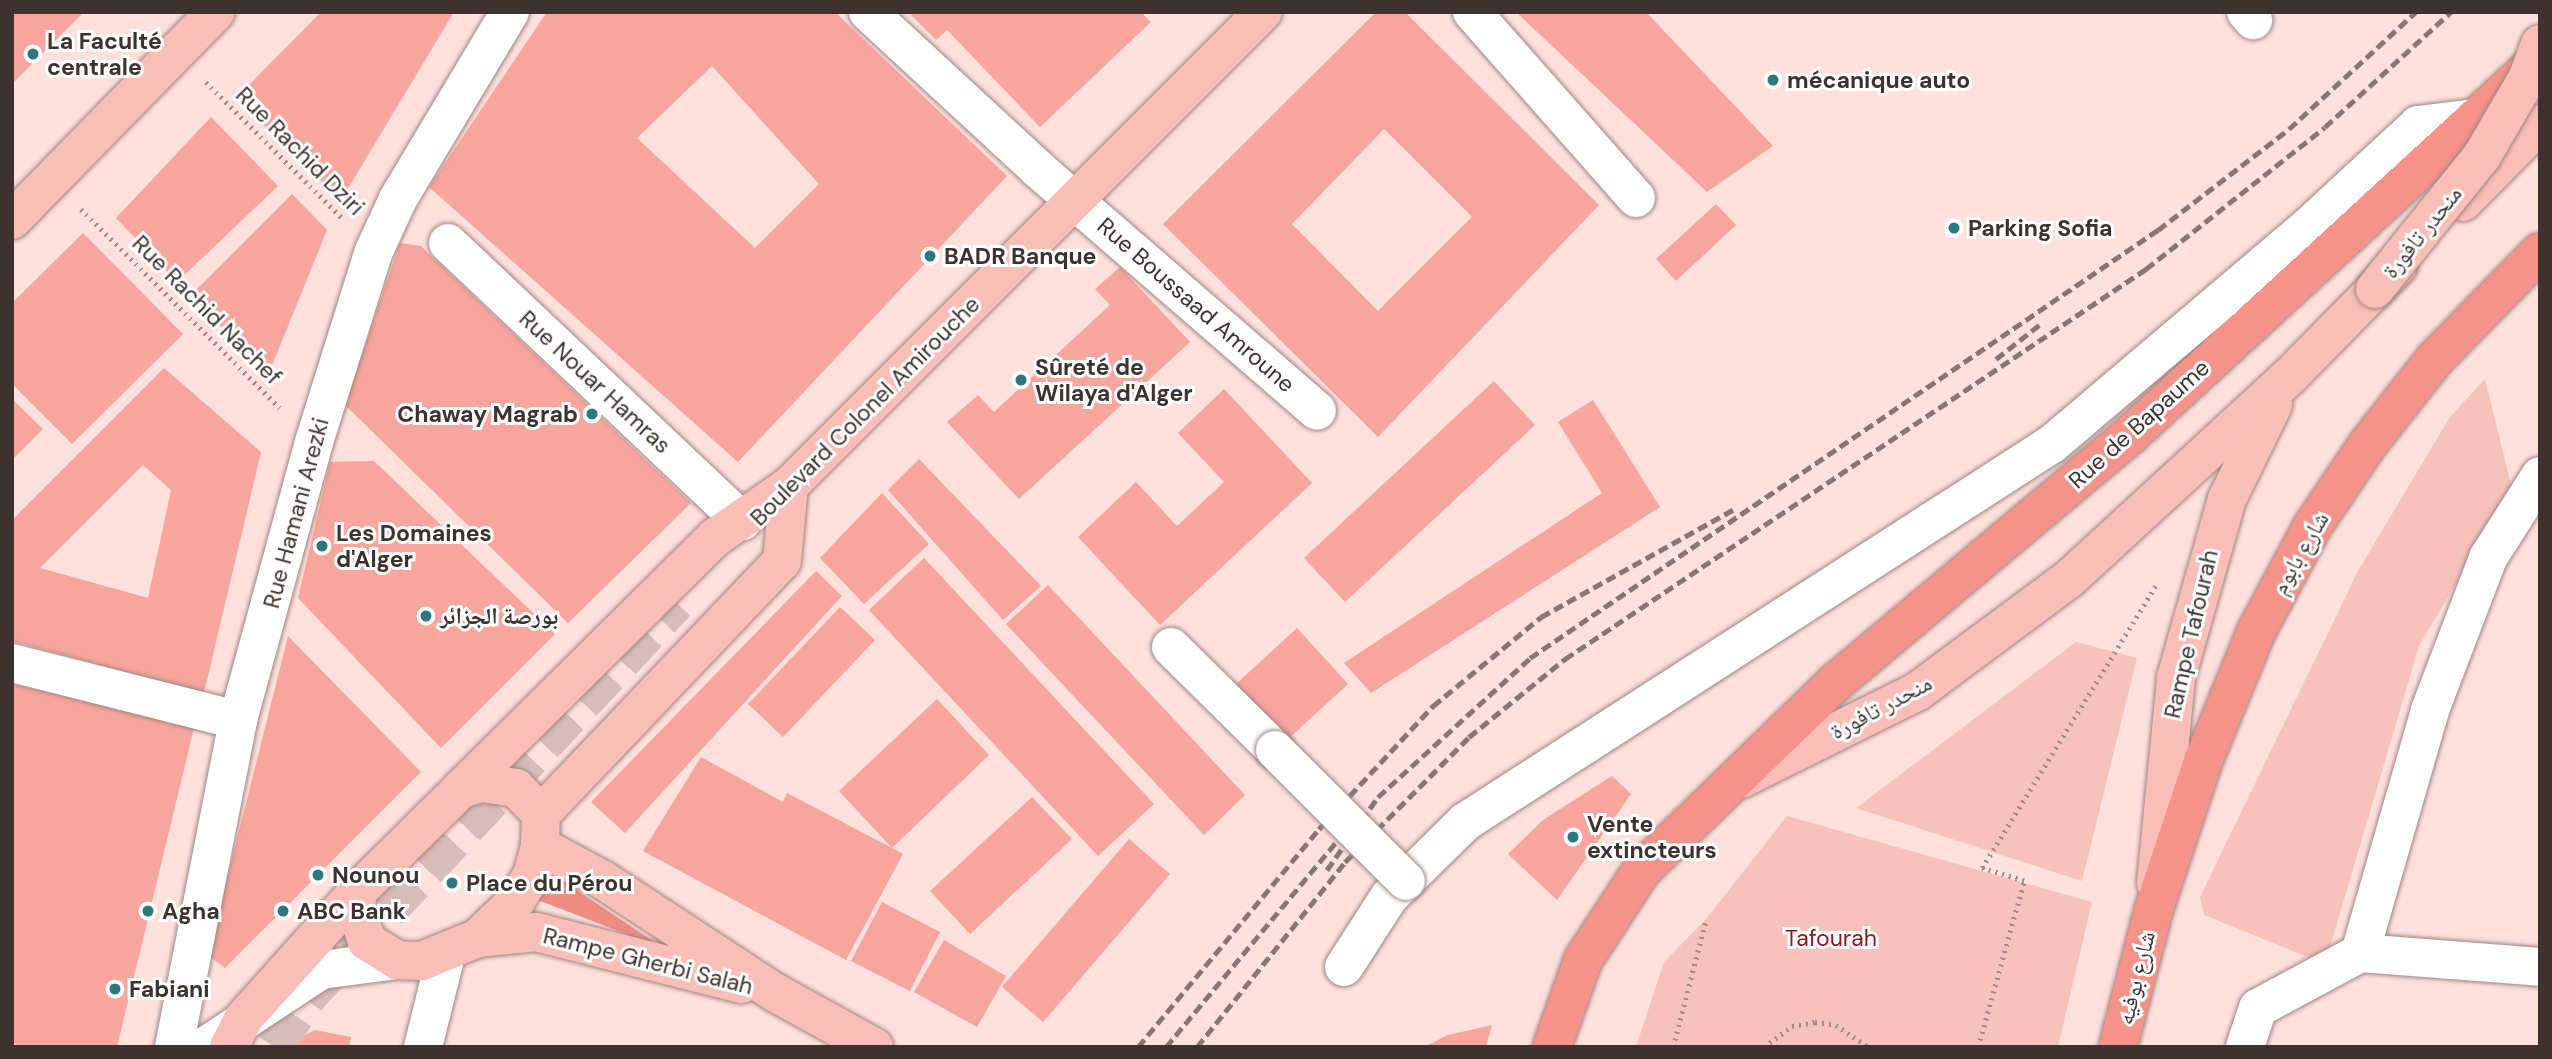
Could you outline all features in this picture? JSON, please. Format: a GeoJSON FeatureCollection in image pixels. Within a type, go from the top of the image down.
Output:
{"type":"FeatureCollection","features":[{"type":"Feature","properties":{"kind":"highway","name":"Rue de Bapaume"},"geometry":{"type":"LineString","coordinates":[[1552,1047],[1583,960],[1642,870],[1836,682],[2126,439],[2540,60]]}},
{"type":"Feature","properties":{"kind":"highway"},"geometry":{"type":"LineString","coordinates":[[2512,277],[2540,239]]}},
{"type":"Feature","properties":{"kind":"highway","name":"شارع بابوم"},"geometry":{"type":"LineString","coordinates":[[2154,909],[2204,758],[2251,645],[2312,527],[2368,444],[2434,360],[2512,277],[2540,252]]}},
{"type":"Feature","properties":{"kind":"highway","name":"شارع بوفيه"},"geometry":{"type":"LineString","coordinates":[[2118,1047],[2154,909]]}},
{"type":"Feature","properties":{"kind":"main road"},"geometry":{"type":"LineString","coordinates":[[12,220],[216,12]]}},
{"type":"Feature","properties":{"kind":"main road","name":"Boulevard Colonel Amirouche"},"geometry":{"type":"LineString","coordinates":[[676,603],[789,486],[1263,12]]}},
{"type":"Feature","properties":{"kind":"main road","name":"منحدر تافورة"},"geometry":{"type":"LineString","coordinates":[[2375,289],[2482,156],[2528,78],[2540,44]]}},
{"type":"Feature","properties":{"kind":"main road","name":"منحدر تافورة"},"geometry":{"type":"LineString","coordinates":[[2375,289],[2540,124]]}},
{"type":"Feature","properties":{"kind":"main road","name":"Rampe Tafourah"},"geometry":{"type":"LineString","coordinates":[[2086,565],[2290,376],[2375,289]]}},
{"type":"Feature","properties":{"kind":"main road","name":"Rampe Tafourah"},"geometry":{"type":"LineString","coordinates":[[2154,909],[2176,678],[2199,587],[2241,467],[2290,376]]}},
{"type":"Feature","properties":{"kind":"main road"},"geometry":{"type":"LineString","coordinates":[[236,1033],[358,891],[461,789],[716,537],[789,486]]}},
{"type":"Feature","properties":{"kind":"main road"},"geometry":{"type":"LineString","coordinates":[[463,944],[516,901],[532,875],[541,830],[782,561],[789,486]]}},
{"type":"Feature","properties":{"kind":"main road","name":"منحدر تافورة"},"geometry":{"type":"LineString","coordinates":[[1733,783],[1918,691],[2086,565]]}},
{"type":"Feature","properties":{"kind":"main road","name":"Rampe Gherbi Salah"},"geometry":{"type":"LineString","coordinates":[[461,789],[481,783],[516,789],[541,830],[603,880],[776,993],[874,1047]]}},
{"type":"Feature","properties":{"kind":"main road"},"geometry":{"type":"LineString","coordinates":[[358,891],[356,909],[367,941],[397,960]]}},
{"type":"Feature","properties":{"kind":"main road","name":"Rampe Gherbi Salah"},"geometry":{"type":"LineString","coordinates":[[397,960],[422,961],[463,944],[536,932],[776,993]]}},
{"type":"Feature","properties":{"kind":"street","name":"Rue Hamani Arezki"},"geometry":{"type":"LineString","coordinates":[[174,1047],[238,720],[314,442],[374,251],[398,199],[510,12]]}},
{"type":"Feature","properties":{"kind":"street","name":"Rue Boussaad Amroune"},"geometry":{"type":"LineString","coordinates":[[868,12],[1075,200],[1317,411]]}},
{"type":"Feature","properties":{"kind":"street"},"geometry":{"type":"LineString","coordinates":[[1472,12],[1636,198]]}},
{"type":"Feature","properties":{"kind":"street"},"geometry":{"type":"LineString","coordinates":[[1344,967],[1390,897],[1465,822],[2052,444],[2308,227],[2418,125],[2475,118]]}},
{"type":"Feature","properties":{"kind":"street","name":"Rue Nouar Hamras"},"geometry":{"type":"LineString","coordinates":[[448,243],[742,521]]}},
{"type":"Feature","properties":{"kind":"street"},"geometry":{"type":"LineString","coordinates":[[2360,953],[2430,710],[2488,558],[2540,476]]}},
{"type":"Feature","properties":{"kind":"street"},"geometry":{"type":"LineString","coordinates":[[1171,648],[1406,881]]}},
{"type":"Feature","properties":{"kind":"street"},"geometry":{"type":"LineString","coordinates":[[12,663],[238,720]]}},
{"type":"Feature","properties":{"kind":"street"},"geometry":{"type":"LineString","coordinates":[[423,1047],[463,944]]}},
{"type":"Feature","properties":{"kind":"street"},"geometry":{"type":"LineString","coordinates":[[2245,1047],[2258,1008],[2360,953],[2540,967]]}},
{"type":"Feature","properties":{"kind":"street"},"geometry":{"type":"LineString","coordinates":[[204,1047],[236,1033],[321,970],[397,960]]}},
{"type":"Feature","properties":{"kind":"street"},"geometry":{"type":"LineString","coordinates":[[187,981],[200,1007],[236,1033]]}},
{"type":"Feature","properties":{"kind":"path","name":"Rue Rachid Dziri"},"geometry":{"type":"LineString","coordinates":[[200,76],[374,251]]}},
{"type":"Feature","properties":{"kind":"path","name":"Rue Rachid Nachef"},"geometry":{"type":"LineString","coordinates":[[76,203],[314,442]]}},
{"type":"Feature","properties":{"kind":"path"},"geometry":{"type":"LineString","coordinates":[[1978,1047],[2024,881],[1982,868],[2163,575]]}},
{"type":"Feature","properties":{"kind":"path"},"geometry":{"type":"LineString","coordinates":[[1672,1047],[1706,919]]}},
{"type":"Feature","properties":{"kind":"path"},"geometry":{"type":"LineString","coordinates":[[1764,1047],[1792,1026],[1815,1022],[1836,1024],[1869,1047]]}},
{"type":"Feature","properties":{"kind":"green space"},"geometry":{"type":"Polygon","coordinates":[[[2485,379],[2512,489],[2419,646],[2325,964],[2204,915],[2200,897],[2358,571],[2450,417],[2485,379]]]}},
{"type":"Feature","properties":{"kind":"green space"},"geometry":{"type":"Polygon","coordinates":[[[2076,642],[2137,658],[2082,881],[1856,808],[2076,642]]]}},
{"type":"Feature","properties":{"kind":"green space","name":"Tafourah"},"geometry":{"type":"Polygon","coordinates":[[[1787,816],[2092,902],[2058,1047],[1636,1047],[1664,962],[1706,919],[1787,816]]]}},
{"type":"Feature","properties":{"kind":"shaded area"},"geometry":{"type":"Polygon","coordinates":[[[545,869],[665,949],[525,895],[545,869]]]}},
{"type":"Feature","properties":{"kind":"building","name":"La Faculté centrale"},"geometry":{"type":"Polygon","coordinates":[[[12,12],[84,12],[12,84],[12,12]]]}},
{"type":"Feature","properties":{"kind":"building"},"geometry":{"type":"Polygon","coordinates":[[[321,12],[454,12],[341,200],[236,98],[321,12]]]}},
{"type":"Feature","properties":{"kind":"building"},"geometry":{"type":"Polygon","coordinates":[[[547,12],[835,12],[1007,176],[738,462],[429,187],[547,12]],[[712,66],[637,138],[755,248],[819,184],[712,66]]]}},
{"type":"Feature","properties":{"kind":"building"},"geometry":{"type":"Polygon","coordinates":[[[908,12],[1141,12],[1151,22],[1040,127],[947,30],[936,40],[908,12]]]}},
{"type":"Feature","properties":{"kind":"building"},"geometry":{"type":"Polygon","coordinates":[[[1376,12],[1405,12],[1599,205],[1378,437],[1163,224],[1376,12]],[[1384,129],[1292,224],[1378,311],[1472,217],[1384,129]]]}},
{"type":"Feature","properties":{"kind":"building"},"geometry":{"type":"Polygon","coordinates":[[[1516,12],[1646,12],[1773,146],[1707,192],[1516,12]]]}},
{"type":"Feature","properties":{"kind":"building"},"geometry":{"type":"Polygon","coordinates":[[[211,117],[278,186],[177,282],[116,218],[211,117]]]}},
{"type":"Feature","properties":{"kind":"building"},"geometry":{"type":"Polygon","coordinates":[[[292,194],[327,230],[269,373],[190,296],[292,194]]]}},
{"type":"Feature","properties":{"kind":"building"},"geometry":{"type":"Polygon","coordinates":[[[1716,204],[1736,225],[1676,281],[1656,259],[1716,204]]]}},
{"type":"Feature","properties":{"kind":"building"},"geometry":{"type":"Polygon","coordinates":[[[83,233],[183,334],[72,444],[12,384],[12,303],[83,233]]]}},
{"type":"Feature","properties":{"kind":"building"},"geometry":{"type":"Polygon","coordinates":[[[400,243],[421,246],[691,503],[568,623],[345,405],[400,243]]]}},
{"type":"Feature","properties":{"kind":"building"},"geometry":{"type":"Polygon","coordinates":[[[1120,267],[1190,342],[1019,499],[947,422],[978,395],[994,412],[1110,305],[1095,289],[1120,267]]]}},
{"type":"Feature","properties":{"kind":"building"},"geometry":{"type":"Polygon","coordinates":[[[164,368],[261,452],[204,693],[12,641],[12,520],[164,368]],[[143,465],[40,568],[148,598],[171,490],[143,465]]]}},
{"type":"Feature","properties":{"kind":"building"},"geometry":{"type":"Polygon","coordinates":[[[1494,381],[1535,425],[1345,602],[1304,558],[1494,381]]]}},
{"type":"Feature","properties":{"kind":"building"},"geometry":{"type":"Polygon","coordinates":[[[1224,389],[1312,483],[1160,625],[1078,537],[1136,482],[1177,526],[1224,482],[1178,433],[1224,389]]]}},
{"type":"Feature","properties":{"kind":"building"},"geometry":{"type":"Polygon","coordinates":[[[12,399],[43,429],[12,460],[12,399]]]}},
{"type":"Feature","properties":{"kind":"building"},"geometry":{"type":"Polygon","coordinates":[[[1593,400],[1660,507],[1371,693],[1344,663],[1602,493],[1558,422],[1593,400]]]}},
{"type":"Feature","properties":{"kind":"building"},"geometry":{"type":"Polygon","coordinates":[[[919,459],[1041,586],[1003,620],[888,490],[919,459]]]}},
{"type":"Feature","properties":{"kind":"building","name":"بورصة الجزائر"},"geometry":{"type":"Polygon","coordinates":[[[374,461],[555,634],[441,748],[298,598],[330,462],[374,461]]]}},
{"type":"Feature","properties":{"kind":"building"},"geometry":{"type":"Polygon","coordinates":[[[882,493],[929,544],[864,604],[820,558],[882,493]]]}},
{"type":"Feature","properties":{"kind":"building"},"geometry":{"type":"Polygon","coordinates":[[[924,558],[1154,804],[1098,856],[869,610],[924,558]]]}},
{"type":"Feature","properties":{"kind":"building"},"geometry":{"type":"Polygon","coordinates":[[[816,571],[842,596],[625,833],[591,802],[816,571]]]}},
{"type":"Feature","properties":{"kind":"building"},"geometry":{"type":"Polygon","coordinates":[[[1048,585],[1245,795],[1204,835],[1006,624],[1048,585]]]}},
{"type":"Feature","properties":{"kind":"building"},"geometry":{"type":"Polygon","coordinates":[[[840,607],[875,640],[783,737],[748,704],[840,607]]]}},
{"type":"Feature","properties":{"kind":"building"},"geometry":{"type":"Polygon","coordinates":[[[1297,628],[1348,684],[1287,740],[1235,685],[1297,628]]]}},
{"type":"Feature","properties":{"kind":"building"},"geometry":{"type":"Polygon","coordinates":[[[288,636],[421,772],[225,968],[208,955],[288,636]]]}},
{"type":"Feature","properties":{"kind":"building"},"geometry":{"type":"Polygon","coordinates":[[[12,684],[194,728],[117,1047],[17,1047],[12,1040],[12,684]]]}},
{"type":"Feature","properties":{"kind":"building"},"geometry":{"type":"Polygon","coordinates":[[[937,699],[989,755],[892,848],[839,791],[937,699]]]}},
{"type":"Feature","properties":{"kind":"building"},"geometry":{"type":"Polygon","coordinates":[[[701,757],[783,802],[787,793],[903,854],[846,960],[643,851],[701,757]]]}},
{"type":"Feature","properties":{"kind":"building"},"geometry":{"type":"Polygon","coordinates":[[[1612,776],[1631,794],[1557,900],[1508,854],[1543,820],[1612,776]]]}},
{"type":"Feature","properties":{"kind":"building"},"geometry":{"type":"Polygon","coordinates":[[[1032,797],[1072,839],[970,934],[930,891],[1032,797]]]}},
{"type":"Feature","properties":{"kind":"building"},"geometry":{"type":"Polygon","coordinates":[[[1129,839],[1170,874],[1043,1022],[1002,987],[1129,839]]]}},
{"type":"Feature","properties":{"kind":"building"},"geometry":{"type":"Polygon","coordinates":[[[882,902],[940,932],[910,991],[851,961],[882,902]]]}},
{"type":"Feature","properties":{"kind":"building"},"geometry":{"type":"Polygon","coordinates":[[[944,940],[1006,976],[977,1027],[914,992],[944,940]]]}},
{"type":"Feature","properties":{"kind":"building"},"geometry":{"type":"Polygon","coordinates":[[[1492,1025],[1486,1047],[1424,1047],[1448,1035],[1492,1025]]]}},
{"type":"Feature","properties":{"kind":"building"},"geometry":{"type":"Polygon","coordinates":[[[315,1030],[351,1037],[349,1047],[280,1047],[315,1030]]]}},
{"type":"Feature","properties":{"kind":"tunnel"},"geometry":{"type":"LineString","coordinates":[[274,1047],[310,994],[676,603]]}},
{"type":"Feature","properties":{"kind":"railway"},"geometry":{"type":"LineString","coordinates":[[1327,870],[1378,797],[1530,658],[2158,230],[2289,129],[2416,12]]}},
{"type":"Feature","properties":{"kind":"railway"},"geometry":{"type":"LineString","coordinates":[[1197,1047],[1345,862],[1469,737],[1565,659],[2146,269],[2325,127],[2451,12]]}},
{"type":"Feature","properties":{"kind":"railway"},"geometry":{"type":"LineString","coordinates":[[1996,359],[2043,322]]}},
{"type":"Feature","properties":{"kind":"railway"},"geometry":{"type":"LineString","coordinates":[[1138,1047],[1319,829],[1433,706],[1541,617],[1736,508]]}},
{"type":"Feature","properties":{"kind":"railway"},"geometry":{"type":"LineString","coordinates":[[1166,1047],[1347,829]]}},
{"type":"Feature","properties":{"kind":"place","name":"La Faculté centrale"},"geometry":{"type":"Point","coordinates":[33,54]}},
{"type":"Feature","properties":{"kind":"place","name":"mécanique auto"},"geometry":{"type":"Point","coordinates":[1773,80]}},
{"type":"Feature","properties":{"kind":"place","name":"Parking Sofia"},"geometry":{"type":"Point","coordinates":[1954,228]}},
{"type":"Feature","properties":{"kind":"place","name":"BADR Banque"},"geometry":{"type":"Point","coordinates":[930,256]}},
{"type":"Feature","properties":{"kind":"place","name":"Sûreté de Wilaya d'Alger"},"geometry":{"type":"Point","coordinates":[1021,380]}},
{"type":"Feature","properties":{"kind":"place","name":"Chaway Magrab"},"geometry":{"type":"Point","coordinates":[592,414]}},
{"type":"Feature","properties":{"kind":"place","name":"Les Domaines d'Alger"},"geometry":{"type":"Point","coordinates":[322,546]}},
{"type":"Feature","properties":{"kind":"place","name":"بورصة الجزائر"},"geometry":{"type":"Point","coordinates":[426,616]}},
{"type":"Feature","properties":{"kind":"place","name":"Vente extincteurs"},"geometry":{"type":"Point","coordinates":[1573,837]}},
{"type":"Feature","properties":{"kind":"place","name":"Nounou"},"geometry":{"type":"Point","coordinates":[318,875]}},
{"type":"Feature","properties":{"kind":"place","name":"Place du Pérou"},"geometry":{"type":"Point","coordinates":[452,883]}},
{"type":"Feature","properties":{"kind":"place","name":"Agha"},"geometry":{"type":"Point","coordinates":[148,911]}},
{"type":"Feature","properties":{"kind":"place","name":"ABC Bank"},"geometry":{"type":"Point","coordinates":[283,911]}},
{"type":"Feature","properties":{"kind":"place","name":"Fabiani"},"geometry":{"type":"Point","coordinates":[115,989]}}]}
